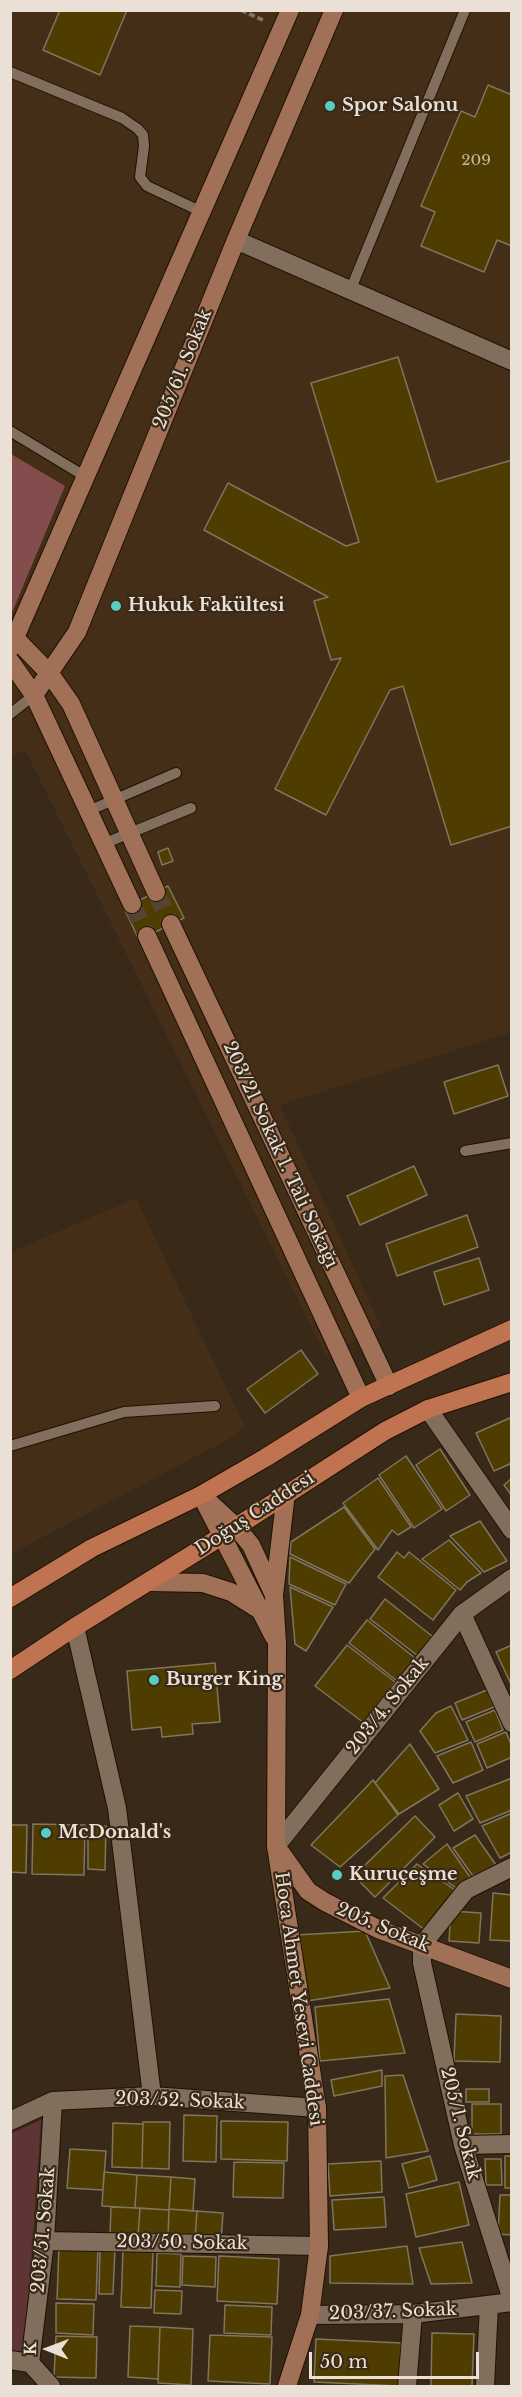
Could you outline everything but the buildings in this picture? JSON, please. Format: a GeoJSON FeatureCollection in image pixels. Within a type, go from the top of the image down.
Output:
{"type":"FeatureCollection","features":[{"type":"Feature","properties":{"kind":"main road"},"geometry":{"type":"LineString","coordinates":[[156,892],[71,704],[50,674],[13,643],[290,10]]}},
{"type":"Feature","properties":{"kind":"main road","name":"205/61. Sokak"},"geometry":{"type":"LineString","coordinates":[[34,695],[77,632],[236,240],[334,10]]}},
{"type":"Feature","properties":{"kind":"main road"},"geometry":{"type":"LineString","coordinates":[[10,661],[34,695],[132,904]]}},
{"type":"Feature","properties":{"kind":"main road","name":"203/21 Sokak 1. Tali Sokağı"},"geometry":{"type":"LineString","coordinates":[[171,924],[389,1386]]}},
{"type":"Feature","properties":{"kind":"main road","name":"203/21 Sokak 1. Tali Sokağı"},"geometry":{"type":"LineString","coordinates":[[147,936],[362,1398]]}},
{"type":"Feature","properties":{"kind":"main road"},"geometry":{"type":"LineString","coordinates":[[10,1598],[92,1548],[201,1494],[265,1458],[362,1398],[512,1329]]}},
{"type":"Feature","properties":{"kind":"main road","name":"Doğuş Caddesi"},"geometry":{"type":"LineString","coordinates":[[10,1670],[385,1431],[428,1409],[512,1382]]}},
{"type":"Feature","properties":{"kind":"main road"},"geometry":{"type":"LineString","coordinates":[[274,1595],[286,1493]]}},
{"type":"Feature","properties":{"kind":"main road"},"geometry":{"type":"LineString","coordinates":[[201,1494],[229,1532],[258,1609],[277,1643]]}},
{"type":"Feature","properties":{"kind":"main road"},"geometry":{"type":"LineString","coordinates":[[229,1532],[251,1545],[274,1595]]}},
{"type":"Feature","properties":{"kind":"main road"},"geometry":{"type":"LineString","coordinates":[[149,1582],[203,1583],[231,1592],[258,1609]]}},
{"type":"Feature","properties":{"kind":"main road","name":"Hoca Ahmet Yesevi Caddesi"},"geometry":{"type":"LineString","coordinates":[[274,1595],[277,1643],[276,1846],[317,2108],[319,2246],[310,2315],[287,2386]]}},
{"type":"Feature","properties":{"kind":"main road","name":"205. Sokak"},"geometry":{"type":"LineString","coordinates":[[276,1846],[308,1890],[325,1902],[370,1925],[512,1979]]}},
{"type":"Feature","properties":{"kind":"street"},"geometry":{"type":"LineString","coordinates":[[236,240],[512,361]]}},
{"type":"Feature","properties":{"kind":"street"},"geometry":{"type":"LineString","coordinates":[[428,1409],[512,1530]]}},
{"type":"Feature","properties":{"kind":"street","name":"203/4. Sokak"},"geometry":{"type":"LineString","coordinates":[[276,1846],[462,1614],[512,1578]]}},
{"type":"Feature","properties":{"kind":"street"},"geometry":{"type":"LineString","coordinates":[[462,1614],[512,1723]]}},
{"type":"Feature","properties":{"kind":"street"},"geometry":{"type":"LineString","coordinates":[[75,1627],[117,1808],[152,2096]]}},
{"type":"Feature","properties":{"kind":"street"},"geometry":{"type":"LineString","coordinates":[[422,1945],[466,1890],[512,1867]]}},
{"type":"Feature","properties":{"kind":"street","name":"205/1. Sokak"},"geometry":{"type":"LineString","coordinates":[[422,1945],[422,1963],[464,2145],[512,2301]]}},
{"type":"Feature","properties":{"kind":"street","name":"203/52. Sokak"},"geometry":{"type":"LineString","coordinates":[[10,2121],[53,2101],[152,2096],[317,2108]]}},
{"type":"Feature","properties":{"kind":"street","name":"203/51. Sokak"},"geometry":{"type":"LineString","coordinates":[[30,2363],[45,2241],[53,2101]]}},
{"type":"Feature","properties":{"kind":"street"},"geometry":{"type":"LineString","coordinates":[[464,2145],[512,2144]]}},
{"type":"Feature","properties":{"kind":"street","name":"203/50. Sokak"},"geometry":{"type":"LineString","coordinates":[[45,2241],[319,2246]]}},
{"type":"Feature","properties":{"kind":"street","name":"203/37. Sokak"},"geometry":{"type":"LineString","coordinates":[[310,2315],[412,2314],[489,2306],[512,2301]]}},
{"type":"Feature","properties":{"kind":"street"},"geometry":{"type":"LineString","coordinates":[[485,2386],[489,2306]]}},
{"type":"Feature","properties":{"kind":"street"},"geometry":{"type":"LineString","coordinates":[[407,2386],[412,2314]]}},
{"type":"Feature","properties":{"kind":"street"},"geometry":{"type":"LineString","coordinates":[[10,2360],[30,2363],[51,2386]]}},
{"type":"Feature","properties":{"kind":"lane"},"geometry":{"type":"LineString","coordinates":[[350,291],[465,10]]}},
{"type":"Feature","properties":{"kind":"lane"},"geometry":{"type":"LineString","coordinates":[[10,72],[122,118],[138,129],[143,135],[144,146],[140,177],[147,186],[202,212]]}},
{"type":"Feature","properties":{"kind":"lane"},"geometry":{"type":"LineString","coordinates":[[10,431],[86,477]]}},
{"type":"Feature","properties":{"kind":"lane","name":"205/61. Sokak"},"geometry":{"type":"LineString","coordinates":[[10,714],[34,695]]}},
{"type":"Feature","properties":{"kind":"lane"},"geometry":{"type":"LineString","coordinates":[[88,810],[176,772]]}},
{"type":"Feature","properties":{"kind":"lane"},"geometry":{"type":"LineString","coordinates":[[103,844],[191,808]]}},
{"type":"Feature","properties":{"kind":"lane"},"geometry":{"type":"LineString","coordinates":[[465,1151],[512,1143]]}},
{"type":"Feature","properties":{"kind":"lane"},"geometry":{"type":"LineString","coordinates":[[10,1446],[124,1412],[215,1406]]}},
{"type":"Feature","properties":{"kind":"shaded area"},"geometry":{"type":"Polygon","coordinates":[[[11,11],[511,11],[511,1027],[507,1034],[280,1105],[381,1327],[326,1356],[25,750],[11,756],[11,11]]]}},
{"type":"Feature","properties":{"kind":"shaded area"},"geometry":{"type":"Polygon","coordinates":[[[11,454],[65,486],[11,615],[11,454]]]}},
{"type":"Feature","properties":{"kind":"shaded area"},"geometry":{"type":"Polygon","coordinates":[[[136,1198],[245,1427],[227,1440],[11,1554],[11,1252],[136,1198]]]}},
{"type":"Feature","properties":{"kind":"shaded area"},"geometry":{"type":"Polygon","coordinates":[[[41,2120],[25,2353],[11,2351],[10,2134],[41,2120]]]}},
{"type":"Feature","properties":{"kind":"tunnel"},"geometry":{"type":"LineString","coordinates":[[156,892],[171,924]]}},
{"type":"Feature","properties":{"kind":"tunnel"},"geometry":{"type":"LineString","coordinates":[[132,904],[147,936]]}},
{"type":"Feature","properties":{"kind":"place","name":"Spor Salonu"},"geometry":{"type":"Point","coordinates":[330,106]}},
{"type":"Feature","properties":{"kind":"place","name":"Hukuk Fakültesi"},"geometry":{"type":"Point","coordinates":[116,606]}},
{"type":"Feature","properties":{"kind":"place","name":"Burger King"},"geometry":{"type":"Point","coordinates":[154,1680]}},
{"type":"Feature","properties":{"kind":"place","name":"McDonald's"},"geometry":{"type":"Point","coordinates":[46,1833]}},
{"type":"Feature","properties":{"kind":"place","name":"Kuruçeşme"},"geometry":{"type":"Point","coordinates":[337,1875]}}]}
